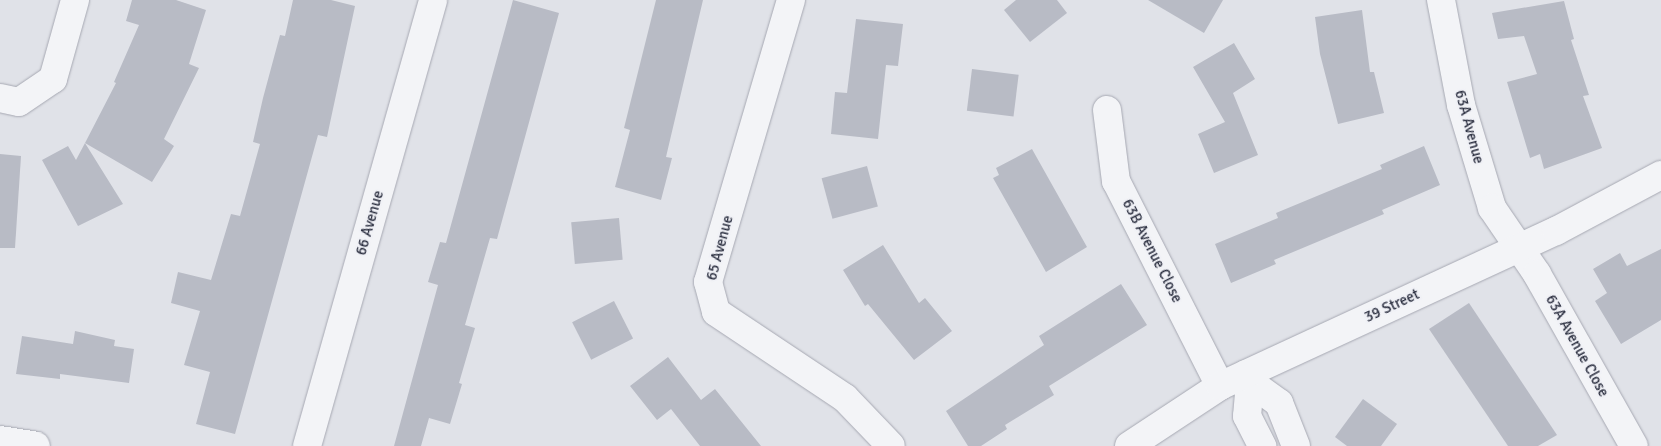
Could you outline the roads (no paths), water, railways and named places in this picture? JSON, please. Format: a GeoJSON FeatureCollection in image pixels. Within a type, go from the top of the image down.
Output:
{"type":"FeatureCollection","features":[{"type":"Feature","properties":{"kind":"street"},"geometry":{"type":"LineString","coordinates":[[10,100],[53,79],[75,0]]}},
{"type":"Feature","properties":{"kind":"street","name":"66 Avenue"},"geometry":{"type":"LineString","coordinates":[[307,446],[433,0]]}},
{"type":"Feature","properties":{"kind":"street","name":"65 Avenue"},"geometry":{"type":"LineString","coordinates":[[791,0],[708,282],[716,312],[845,398],[891,446]]}},
{"type":"Feature","properties":{"kind":"street","name":"63A Avenue"},"geometry":{"type":"LineString","coordinates":[[1441,0],[1461,104],[1492,208],[1517,247]]}},
{"type":"Feature","properties":{"kind":"street","name":"63B Avenue Close"},"geometry":{"type":"LineString","coordinates":[[1106,110],[1116,181],[1220,386]]}},
{"type":"Feature","properties":{"kind":"street","name":"39 Street"},"geometry":{"type":"LineString","coordinates":[[1128,446],[1220,386],[1248,378],[1517,247],[1556,231],[1661,175]]}},
{"type":"Feature","properties":{"kind":"street","name":"63A Avenue Close"},"geometry":{"type":"LineString","coordinates":[[1517,247],[1537,274],[1634,446]]}},
{"type":"Feature","properties":{"kind":"street"},"geometry":{"type":"LineString","coordinates":[[1248,378],[1247,416],[1262,446]]}},
{"type":"Feature","properties":{"kind":"street"},"geometry":{"type":"LineString","coordinates":[[1248,378],[1280,402],[1296,446]]}},
{"type":"Feature","properties":{"kind":"street"},"geometry":{"type":"LineString","coordinates":[[0,440],[36,446]]}}]}
